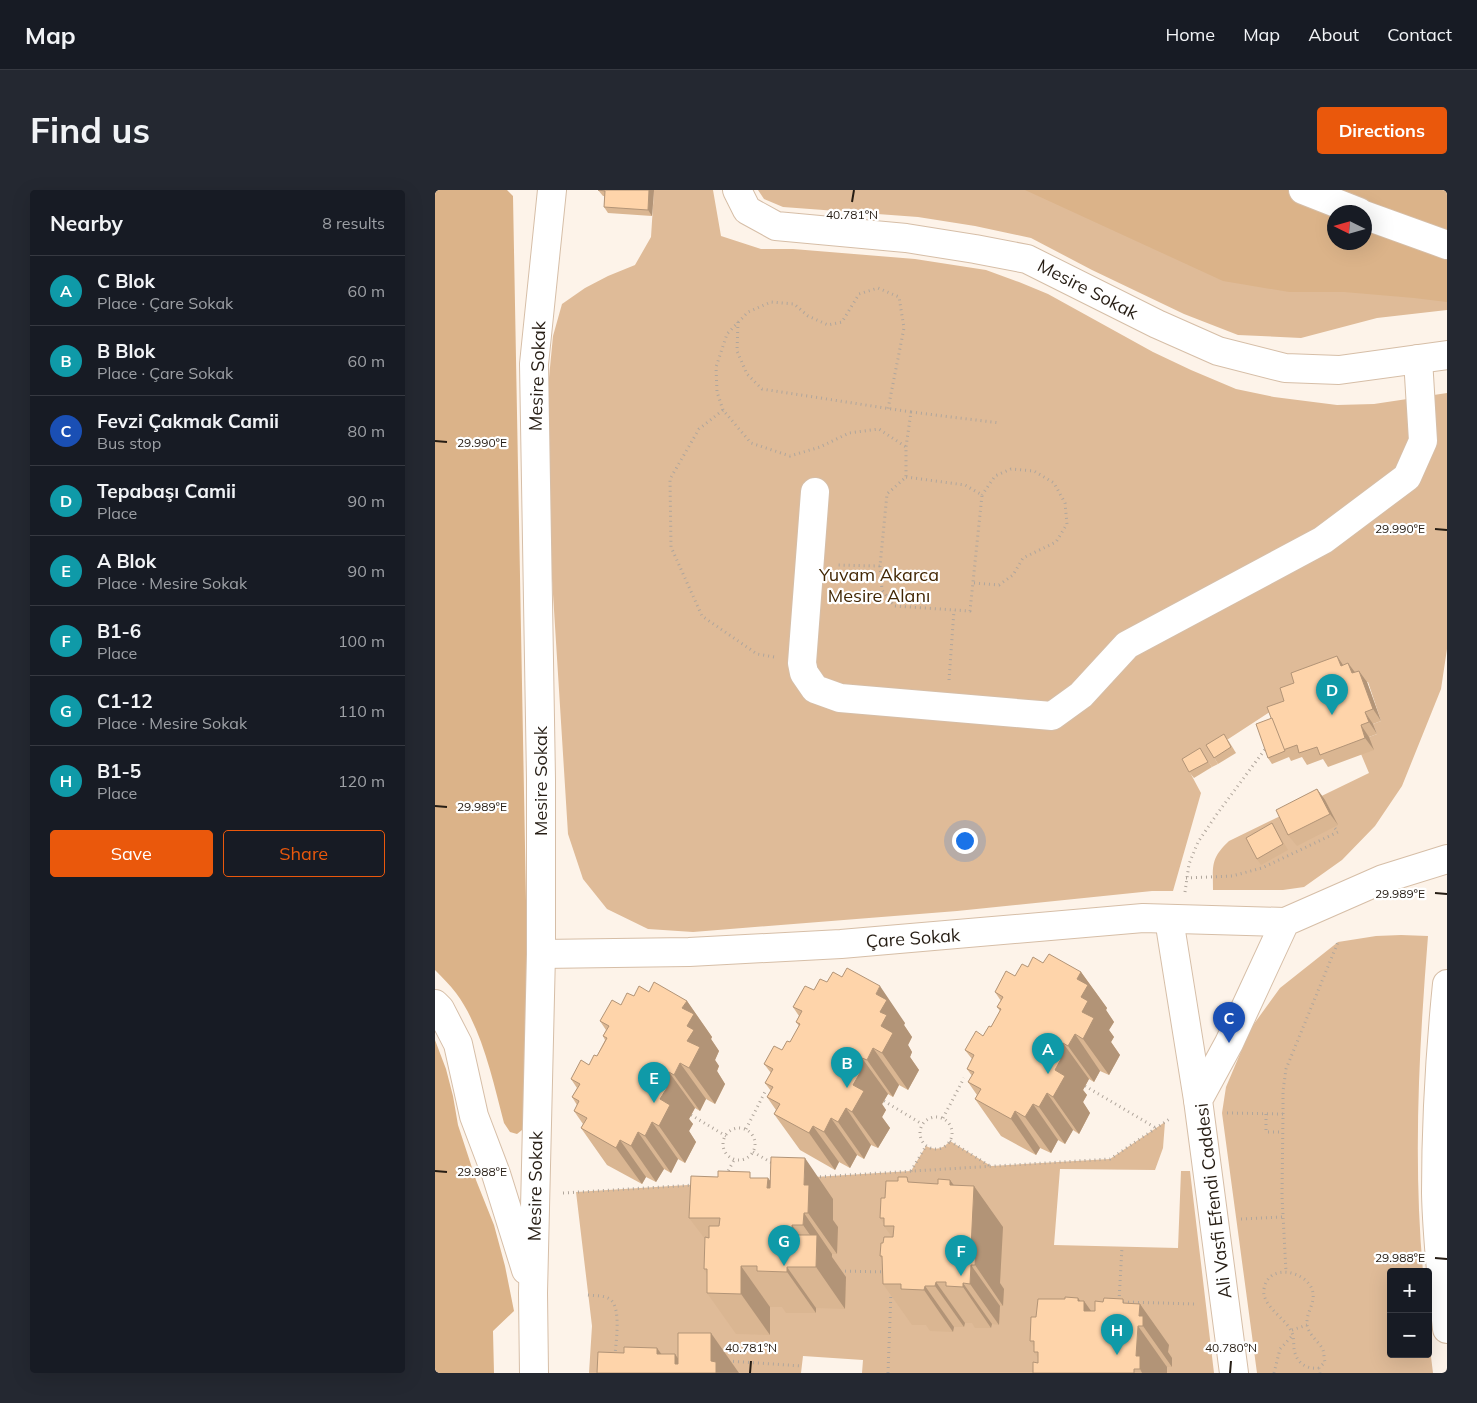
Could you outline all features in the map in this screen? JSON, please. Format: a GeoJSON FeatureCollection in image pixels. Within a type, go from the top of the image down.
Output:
{"type":"FeatureCollection","features":[{"type":"Feature","properties":{"kind":"street","name":"Mesire Sokak"},"geometry":{"type":"LineString","coordinates":[[534,1373],[533,1293],[541,954],[541,779],[534,364],[552,190]]}},
{"type":"Feature","properties":{"kind":"street","name":"Mesire Sokak"},"geometry":{"type":"LineString","coordinates":[[737,190],[747,210],[775,226],[906,238],[975,248],[1027,259],[1157,324],[1218,352],[1285,368],[1339,370],[1447,354]]}},
{"type":"Feature","properties":{"kind":"street"},"geometry":{"type":"LineString","coordinates":[[1303,190],[1341,205]]}},
{"type":"Feature","properties":{"kind":"street"},"geometry":{"type":"LineString","coordinates":[[1372,218],[1447,245]]}},
{"type":"Feature","properties":{"kind":"street"},"geometry":{"type":"LineString","coordinates":[[815,492],[802,663],[804,673],[815,689],[840,698],[1052,716],[1081,695],[1127,645],[1323,540],[1407,477],[1423,441],[1418,359]]}},
{"type":"Feature","properties":{"kind":"street"},"geometry":{"type":"LineString","coordinates":[[1285,922],[1383,879],[1447,859]]}},
{"type":"Feature","properties":{"kind":"street","name":"Çare Sokak"},"geometry":{"type":"LineString","coordinates":[[541,954],[689,952],[841,944],[1143,918],[1285,922]]}},
{"type":"Feature","properties":{"kind":"street"},"geometry":{"type":"LineString","coordinates":[[1169,919],[1197,1100]]}},
{"type":"Feature","properties":{"kind":"street","name":"Ali Vasfi Efendi Caddesi"},"geometry":{"type":"LineString","coordinates":[[1234,1373],[1197,1100],[1229,1043],[1285,922]]}},
{"type":"Feature","properties":{"kind":"street"},"geometry":{"type":"LineString","coordinates":[[1447,984],[1437,1134],[1436,1194],[1439,1257],[1447,1329]]}},
{"type":"Feature","properties":{"kind":"street"},"geometry":{"type":"LineString","coordinates":[[435,1004],[440,1009],[458,1044],[474,1116],[496,1174],[533,1293]]}},
{"type":"Feature","properties":{"kind":"path"},"geometry":{"type":"LineString","coordinates":[[888,409],[904,328],[899,297],[878,288],[859,294],[841,322],[828,325],[809,316],[794,304],[771,302],[748,312],[727,334],[716,367],[717,392],[723,410],[751,443],[790,456],[821,447],[849,433],[879,429],[906,447]]}},
{"type":"Feature","properties":{"kind":"path"},"geometry":{"type":"LineString","coordinates":[[738,322],[737,351],[747,374],[762,389],[888,409],[1000,422]]}},
{"type":"Feature","properties":{"kind":"path"},"geometry":{"type":"LineString","coordinates":[[723,410],[699,429],[670,479],[671,547],[702,616],[757,654],[802,663]]}},
{"type":"Feature","properties":{"kind":"path"},"geometry":{"type":"LineString","coordinates":[[911,412],[906,447],[906,477],[887,494],[880,566],[882,590],[894,606],[970,611],[982,495],[995,476],[1011,470],[1034,471],[1054,483],[1065,503],[1067,524],[1056,542],[1023,558],[1013,575],[999,585],[974,583]]}},
{"type":"Feature","properties":{"kind":"path"},"geometry":{"type":"LineString","coordinates":[[906,477],[965,485],[982,495]]}},
{"type":"Feature","properties":{"kind":"path"},"geometry":{"type":"LineString","coordinates":[[809,564],[880,566]]}},
{"type":"Feature","properties":{"kind":"path"},"geometry":{"type":"LineString","coordinates":[[947,708],[954,610]]}},
{"type":"Feature","properties":{"kind":"path"},"geometry":{"type":"LineString","coordinates":[[1266,748],[1197,842],[1186,878],[1232,876],[1262,868],[1337,832],[1334,827]]}},
{"type":"Feature","properties":{"kind":"path"},"geometry":{"type":"LineString","coordinates":[[1286,1272],[1283,1217],[1283,1091],[1286,1069],[1338,942]]}},
{"type":"Feature","properties":{"kind":"path"},"geometry":{"type":"LineString","coordinates":[[943,1118],[964,1078]]}},
{"type":"Feature","properties":{"kind":"path"},"geometry":{"type":"LineString","coordinates":[[1085,1086],[1156,1128]]}},
{"type":"Feature","properties":{"kind":"path"},"geometry":{"type":"LineString","coordinates":[[746,1129],[765,1092]]}},
{"type":"Feature","properties":{"kind":"path"},"geometry":{"type":"LineString","coordinates":[[809,1178],[1110,1159],[1197,1100]]}},
{"type":"Feature","properties":{"kind":"path"},"geometry":{"type":"LineString","coordinates":[[884,1101],[923,1124]]}},
{"type":"Feature","properties":{"kind":"path"},"geometry":{"type":"LineString","coordinates":[[1222,1113],[1283,1114]]}},
{"type":"Feature","properties":{"kind":"path"},"geometry":{"type":"LineString","coordinates":[[1266,1114],[1266,1132],[1283,1132]]}},
{"type":"Feature","properties":{"kind":"path"},"geometry":{"type":"LineString","coordinates":[[691,1115],[726,1136]]}},
{"type":"Feature","properties":{"kind":"path"},"geometry":{"type":"LineString","coordinates":[[933,1117],[943,1118],[948,1121],[953,1130],[950,1141],[942,1148],[926,1146],[920,1137],[923,1124],[933,1117]]}},
{"type":"Feature","properties":{"kind":"path"},"geometry":{"type":"LineString","coordinates":[[735,1128],[746,1129],[754,1137],[755,1148],[750,1157],[734,1160],[726,1153],[723,1143],[731,1130],[735,1128]]}},
{"type":"Feature","properties":{"kind":"path"},"geometry":{"type":"LineString","coordinates":[[950,1141],[991,1166]]}},
{"type":"Feature","properties":{"kind":"path"},"geometry":{"type":"LineString","coordinates":[[911,1171],[926,1146]]}},
{"type":"Feature","properties":{"kind":"path"},"geometry":{"type":"LineString","coordinates":[[753,1152],[776,1166]]}},
{"type":"Feature","properties":{"kind":"path"},"geometry":{"type":"LineString","coordinates":[[726,1175],[734,1160]]}},
{"type":"Feature","properties":{"kind":"path"},"geometry":{"type":"LineString","coordinates":[[535,1195],[703,1184]]}},
{"type":"Feature","properties":{"kind":"path"},"geometry":{"type":"LineString","coordinates":[[1236,1219],[1283,1217]]}},
{"type":"Feature","properties":{"kind":"path"},"geometry":{"type":"LineString","coordinates":[[1122,1247],[1119,1302],[1196,1304]]}},
{"type":"Feature","properties":{"kind":"path"},"geometry":{"type":"LineString","coordinates":[[838,1272],[892,1273]]}},
{"type":"Feature","properties":{"kind":"path"},"geometry":{"type":"LineString","coordinates":[[1286,1272],[1298,1275],[1311,1288],[1313,1302],[1307,1325],[1315,1341],[1323,1349],[1325,1362],[1319,1368],[1307,1367],[1300,1363],[1293,1349],[1292,1330],[1265,1299],[1263,1290],[1266,1282],[1272,1275],[1286,1272]]}},
{"type":"Feature","properties":{"kind":"path"},"geometry":{"type":"LineString","coordinates":[[888,1373],[891,1282]]}},
{"type":"Feature","properties":{"kind":"path"},"geometry":{"type":"LineString","coordinates":[[589,1295],[606,1296],[613,1301],[617,1312],[614,1364]]}},
{"type":"Feature","properties":{"kind":"path"},"geometry":{"type":"LineString","coordinates":[[1292,1330],[1307,1325]]}},
{"type":"Feature","properties":{"kind":"path"},"geometry":{"type":"LineString","coordinates":[[1273,1373],[1280,1348],[1293,1335]]}},
{"type":"Feature","properties":{"kind":"path"},"geometry":{"type":"LineString","coordinates":[[615,1354],[625,1355]]}},
{"type":"Feature","properties":{"kind":"path"},"geometry":{"type":"LineString","coordinates":[[723,1361],[802,1366]]}},
{"type":"Feature","properties":{"kind":"path"},"geometry":{"type":"LineString","coordinates":[[1319,1368],[1320,1373]]}},
{"type":"Feature","properties":{"kind":"green space","name":"Yuvam Akarca Mesire Alanı"},"geometry":{"type":"Polygon","coordinates":[[[654,190],[713,190],[721,236],[761,249],[793,249],[915,259],[986,270],[1048,294],[1153,352],[1236,389],[1274,397],[1337,405],[1374,404],[1447,393],[1447,649],[1441,689],[1402,786],[1375,826],[1342,860],[1304,887],[1283,890],[1213,890],[1214,863],[1218,853],[1229,841],[1369,773],[1361,754],[1369,737],[1377,734],[1373,724],[1381,721],[1368,682],[1288,700],[1210,751],[1218,764],[1212,767],[1204,755],[1186,765],[1201,793],[1173,891],[1152,891],[957,911],[693,932],[648,929],[607,909],[583,879],[568,834],[548,514],[546,409],[553,336],[562,304],[585,288],[635,265],[651,237],[654,190]]]}},
{"type":"Feature","properties":{"kind":"green space"},"geometry":{"type":"Polygon","coordinates":[[[758,190],[1303,190],[1327,207],[1327,250],[1372,250],[1372,243],[1447,245],[1447,310],[1377,318],[1301,338],[1238,335],[1184,314],[1092,270],[1031,238],[975,226],[918,217],[783,207],[764,199],[758,190]]]}},
{"type":"Feature","properties":{"kind":"green space"},"geometry":{"type":"Polygon","coordinates":[[[1376,936],[1428,936],[1418,1104],[1418,1188],[1423,1268],[1387,1268],[1387,1358],[1431,1358],[1433,1373],[1257,1373],[1222,1113],[1226,1087],[1251,1028],[1280,988],[1338,942],[1376,936]]]}},
{"type":"Feature","properties":{"kind":"green space"},"geometry":{"type":"Polygon","coordinates":[[[1165,1122],[1163,1148],[1155,1170],[1060,1169],[1054,1245],[1178,1248],[1181,1171],[1190,1171],[1214,1373],[862,1373],[863,1360],[803,1356],[801,1373],[589,1373],[592,1326],[576,1192],[911,1171],[926,1146],[939,1148],[945,1146],[950,1141],[991,1166],[1110,1159],[1165,1122]]]}},
{"type":"Feature","properties":{"kind":"shaded area"},"geometry":{"type":"Polygon","coordinates":[[[435,190],[507,190],[513,196],[527,955],[526,1121],[522,1130],[517,1134],[510,1132],[504,1123],[486,1055],[473,1022],[456,993],[435,970],[435,190]]]}},
{"type":"Feature","properties":{"kind":"shaded area"},"geometry":{"type":"Polygon","coordinates":[[[1025,190],[1447,190],[1447,302],[1344,292],[1289,292],[1223,281],[1025,190]]]}},
{"type":"Feature","properties":{"kind":"shaded area"},"geometry":{"type":"Polygon","coordinates":[[[435,1040],[446,1069],[458,1125],[476,1180],[494,1225],[514,1311],[493,1331],[494,1373],[435,1373],[435,1040]]]}},
{"type":"Feature","properties":{"kind":"building"},"geometry":{"type":"Polygon","coordinates":[[[598,190],[649,190],[648,210],[604,207],[605,191],[598,190]]]}},
{"type":"Feature","properties":{"kind":"building"},"geometry":{"type":"Polygon","coordinates":[[[1337,656],[1341,666],[1348,663],[1352,673],[1359,671],[1373,709],[1365,712],[1369,722],[1361,725],[1365,738],[1320,755],[1317,747],[1299,753],[1297,745],[1283,750],[1267,707],[1284,701],[1280,688],[1294,683],[1291,673],[1337,656]]]}},
{"type":"Feature","properties":{"kind":"building"},"geometry":{"type":"Polygon","coordinates":[[[1272,718],[1285,751],[1268,758],[1256,724],[1272,718]]]}},
{"type":"Feature","properties":{"kind":"building"},"geometry":{"type":"Polygon","coordinates":[[[1224,734],[1231,747],[1214,758],[1206,745],[1224,734]]]}},
{"type":"Feature","properties":{"kind":"building"},"geometry":{"type":"Polygon","coordinates":[[[1200,748],[1208,762],[1189,772],[1182,759],[1200,748]]]}},
{"type":"Feature","properties":{"kind":"building"},"geometry":{"type":"Polygon","coordinates":[[[1317,789],[1330,814],[1288,835],[1276,810],[1317,789]]]}},
{"type":"Feature","properties":{"kind":"building"},"geometry":{"type":"Polygon","coordinates":[[[1272,823],[1283,844],[1257,859],[1246,838],[1272,823]]]}},
{"type":"Feature","properties":{"kind":"building"},"geometry":{"type":"Polygon","coordinates":[[[1049,954],[1081,972],[1077,979],[1088,985],[1081,997],[1088,1001],[1082,1012],[1094,1018],[1083,1039],[1075,1034],[1068,1046],[1063,1043],[1056,1056],[1061,1059],[1055,1070],[1065,1076],[1053,1097],[1047,1093],[1039,1107],[1033,1104],[1025,1117],[1015,1111],[1011,1119],[975,1099],[981,1089],[968,1082],[974,1072],[967,1069],[974,1055],[965,1050],[976,1031],[983,1036],[989,1026],[991,1027],[1001,1009],[997,1007],[1003,997],[995,992],[1006,971],[1015,976],[1022,964],[1028,967],[1033,957],[1043,963],[1049,954]]]}},
{"type":"Feature","properties":{"kind":"building"},"geometry":{"type":"Polygon","coordinates":[[[847,968],[880,986],[876,994],[887,1000],[880,1012],[887,1015],[881,1026],[893,1033],[882,1053],[873,1048],[867,1060],[862,1058],[855,1070],[860,1073],[853,1085],[864,1091],[852,1112],[846,1108],[838,1122],[831,1118],[824,1132],[813,1126],[809,1133],[774,1114],[780,1104],[767,1097],[773,1087],[765,1083],[773,1069],[764,1064],[774,1046],[782,1050],[787,1041],[790,1042],[800,1024],[796,1022],[802,1011],[793,1007],[805,986],[814,990],[820,979],[827,982],[833,972],[842,977],[847,968]]]}},
{"type":"Feature","properties":{"kind":"building"},"geometry":{"type":"Polygon","coordinates":[[[654,982],[687,1001],[682,1008],[694,1014],[687,1026],[694,1030],[687,1041],[700,1047],[689,1068],[680,1063],[674,1075],[669,1072],[662,1085],[667,1088],[660,1099],[670,1105],[659,1126],[652,1122],[645,1136],[638,1132],[631,1146],[620,1140],[616,1148],[581,1128],[587,1118],[574,1111],[579,1101],[572,1097],[580,1084],[571,1079],[581,1060],[589,1065],[594,1055],[597,1056],[607,1038],[603,1036],[609,1026],[600,1021],[612,1000],[621,1005],[627,993],[634,996],[639,986],[649,992],[654,982]]]}},
{"type":"Feature","properties":{"kind":"building"},"geometry":{"type":"Polygon","coordinates":[[[771,1157],[805,1158],[804,1185],[809,1185],[808,1213],[804,1213],[803,1225],[792,1225],[792,1235],[817,1235],[816,1267],[787,1267],[787,1272],[757,1271],[757,1266],[741,1266],[741,1294],[707,1293],[707,1269],[704,1269],[705,1237],[709,1238],[709,1226],[719,1226],[720,1218],[689,1218],[691,1176],[718,1177],[718,1171],[750,1172],[750,1178],[768,1178],[767,1188],[770,1188],[771,1157]]]}},
{"type":"Feature","properties":{"kind":"building"},"geometry":{"type":"Polygon","coordinates":[[[898,1177],[907,1177],[908,1182],[938,1184],[938,1179],[950,1180],[950,1185],[974,1186],[971,1248],[976,1248],[975,1265],[971,1265],[970,1284],[963,1283],[963,1287],[946,1286],[946,1282],[936,1282],[935,1286],[925,1286],[924,1290],[901,1289],[901,1284],[883,1284],[882,1256],[880,1256],[881,1243],[883,1243],[884,1237],[893,1237],[894,1226],[884,1226],[884,1218],[880,1218],[881,1198],[885,1198],[886,1181],[898,1181],[898,1177]]]}},
{"type":"Feature","properties":{"kind":"building"},"geometry":{"type":"Polygon","coordinates":[[[1065,1297],[1078,1298],[1078,1301],[1084,1301],[1084,1311],[1095,1311],[1095,1301],[1103,1302],[1104,1298],[1123,1299],[1123,1303],[1140,1304],[1139,1316],[1143,1316],[1143,1326],[1138,1326],[1136,1356],[1140,1356],[1140,1369],[1134,1369],[1134,1373],[1033,1373],[1033,1362],[1038,1363],[1038,1352],[1034,1352],[1034,1341],[1030,1341],[1031,1317],[1036,1317],[1038,1299],[1065,1299],[1065,1297]]]}},
{"type":"Feature","properties":{"kind":"building"},"geometry":{"type":"Polygon","coordinates":[[[678,1333],[711,1333],[711,1361],[716,1362],[716,1373],[597,1373],[598,1352],[624,1353],[624,1347],[657,1348],[657,1354],[675,1354],[675,1364],[678,1364],[678,1333]]]}},
{"type":"Feature","properties":{"kind":"place","name":"Tepabaşı Camii"},"geometry":{"type":"Point","coordinates":[1332,715]}},
{"type":"Feature","properties":{"kind":"place","name":"Fevzi Çakmak Camii"},"geometry":{"type":"Point","coordinates":[1229,1043]}},
{"type":"Feature","properties":{"kind":"place","name":"C Blok"},"geometry":{"type":"Point","coordinates":[1048,1074]}},
{"type":"Feature","properties":{"kind":"place","name":"B Blok"},"geometry":{"type":"Point","coordinates":[847,1088]}},
{"type":"Feature","properties":{"kind":"place","name":"A Blok"},"geometry":{"type":"Point","coordinates":[654,1103]}},
{"type":"Feature","properties":{"kind":"place","name":"C1-12"},"geometry":{"type":"Point","coordinates":[784,1266]}},
{"type":"Feature","properties":{"kind":"place","name":"B1-6"},"geometry":{"type":"Point","coordinates":[961,1276]}},
{"type":"Feature","properties":{"kind":"place","name":"B1-5"},"geometry":{"type":"Point","coordinates":[1117,1355]}}]}
